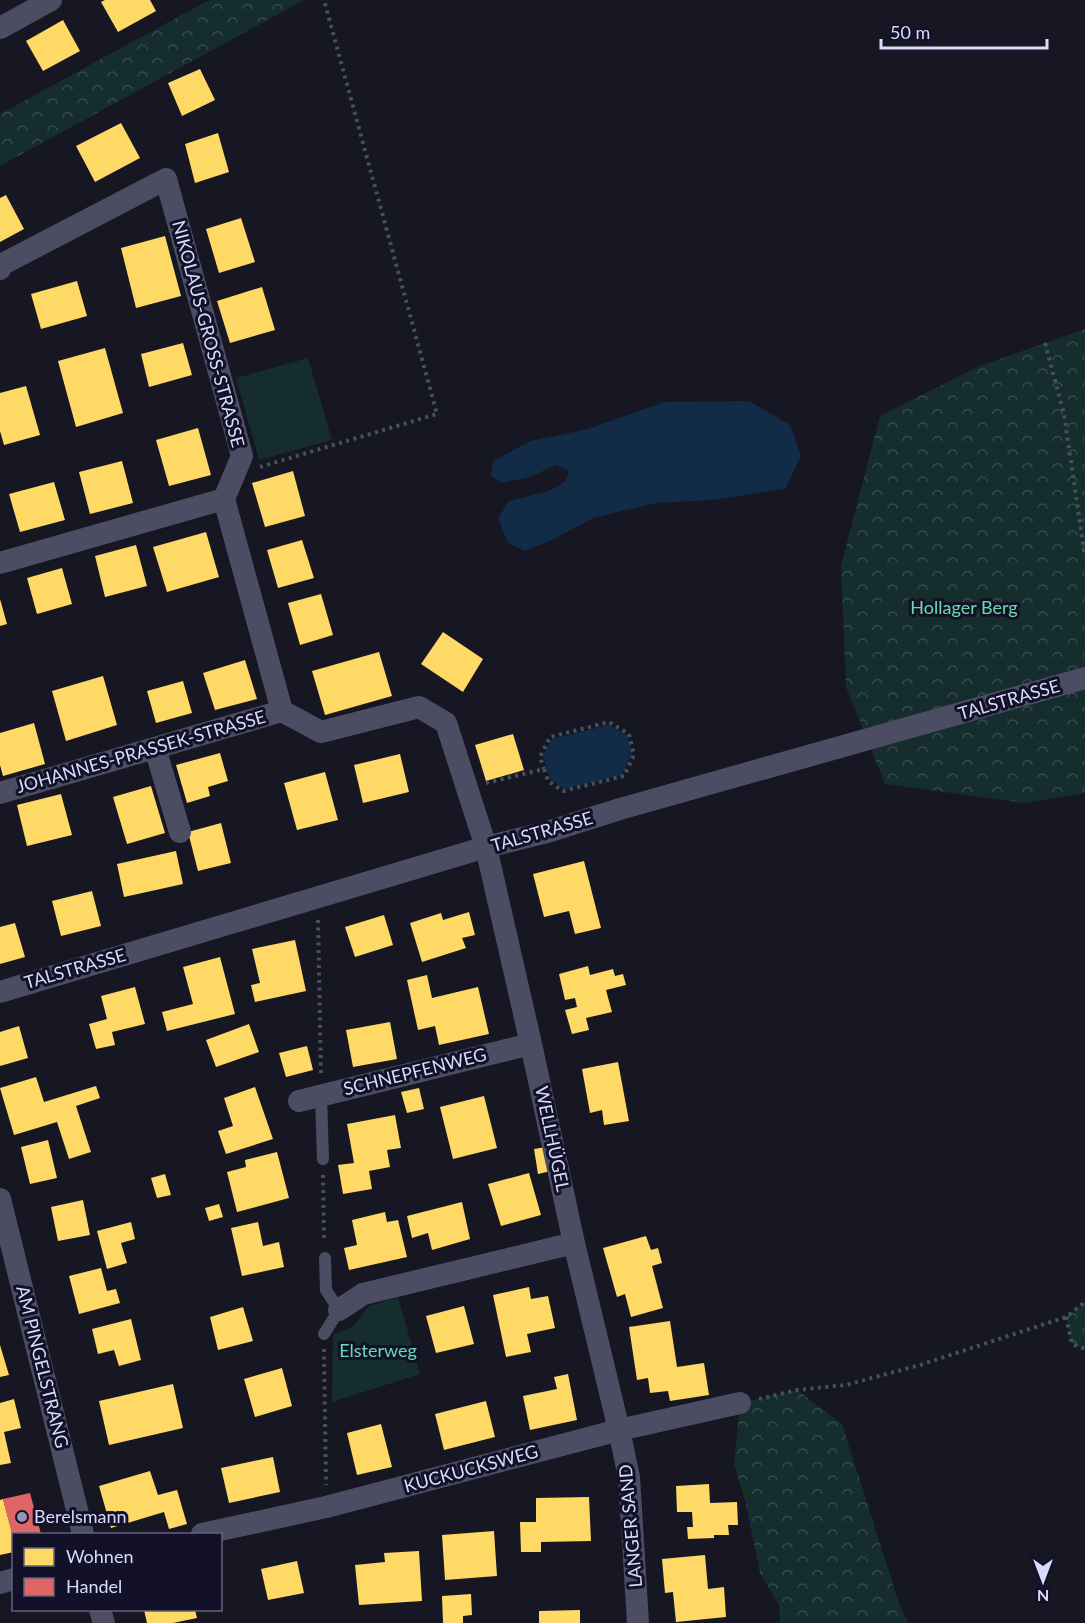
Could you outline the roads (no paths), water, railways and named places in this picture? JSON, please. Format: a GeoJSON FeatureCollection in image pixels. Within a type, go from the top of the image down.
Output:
{"type":"FeatureCollection","features":[{"type":"Feature","properties":{"kind":"street"},"geometry":{"type":"LineString","coordinates":[[0,28],[51,0]]}},
{"type":"Feature","properties":{"kind":"street","name":"NIKOLAUS-GROSS-STRASSE"},"geometry":{"type":"LineString","coordinates":[[0,269],[1,265],[166,179],[242,456],[224,499]]}},
{"type":"Feature","properties":{"kind":"street"},"geometry":{"type":"LineString","coordinates":[[0,562],[224,499],[282,711],[321,732],[419,707],[446,723],[486,847]]}},
{"type":"Feature","properties":{"kind":"street","name":"TALSTRASSE"},"geometry":{"type":"LineString","coordinates":[[0,992],[486,847],[1085,678]]}},
{"type":"Feature","properties":{"kind":"street","name":"JOHANNES-PRASSEK-STRASSE"},"geometry":{"type":"LineString","coordinates":[[0,793],[282,711]]}},
{"type":"Feature","properties":{"kind":"street"},"geometry":{"type":"LineString","coordinates":[[155,748],[180,832]]}},
{"type":"Feature","properties":{"kind":"street","name":"WELLHÜGEL"},"geometry":{"type":"LineString","coordinates":[[486,847],[574,1243],[619,1430]]}},
{"type":"Feature","properties":{"kind":"street","name":"SCHNEPFENWEG"},"geometry":{"type":"LineString","coordinates":[[299,1101],[531,1044]]}},
{"type":"Feature","properties":{"kind":"street","name":"AM PINGELSTRANG"},"geometry":{"type":"LineString","coordinates":[[0,1199],[83,1533]]}},
{"type":"Feature","properties":{"kind":"street"},"geometry":{"type":"LineString","coordinates":[[339,1310],[363,1294],[574,1243]]}},
{"type":"Feature","properties":{"kind":"street","name":"KUCKUCKSWEG"},"geometry":{"type":"LineString","coordinates":[[207,1533],[326,1507],[619,1430],[740,1403]]}},
{"type":"Feature","properties":{"kind":"street","name":"LANGER SAND"},"geometry":{"type":"LineString","coordinates":[[619,1430],[629,1477],[638,1623]]}},
{"type":"Feature","properties":{"kind":"lane"},"geometry":{"type":"LineString","coordinates":[[321,1096],[323,1159]]}},
{"type":"Feature","properties":{"kind":"lane"},"geometry":{"type":"LineString","coordinates":[[324,1334],[339,1310],[326,1290],[325,1258]]}},
{"type":"Feature","properties":{"kind":"water"},"geometry":{"type":"Polygon","coordinates":[[[749,401],[790,425],[801,456],[785,489],[712,500],[656,503],[593,518],[552,540],[525,551],[508,543],[498,518],[509,501],[549,491],[566,481],[569,471],[556,465],[530,477],[502,483],[491,476],[493,461],[531,441],[588,429],[664,402],[749,401]]]}},
{"type":"Feature","properties":{"kind":"water"},"geometry":{"type":"Polygon","coordinates":[[[609,725],[627,735],[632,754],[622,775],[564,789],[550,779],[543,756],[552,739],[609,725]]]}},
{"type":"Feature","properties":{"kind":"place","name":"Berelsmann"},"geometry":{"type":"Point","coordinates":[22,1517]}},
{"type":"Feature","properties":{"kind":"park label","name":"Hollager Berg"},"geometry":{"type":"Point","coordinates":[964,608]}},
{"type":"Feature","properties":{"kind":"park label","name":"Elsterweg"},"geometry":{"type":"Point","coordinates":[378,1351]}}]}
